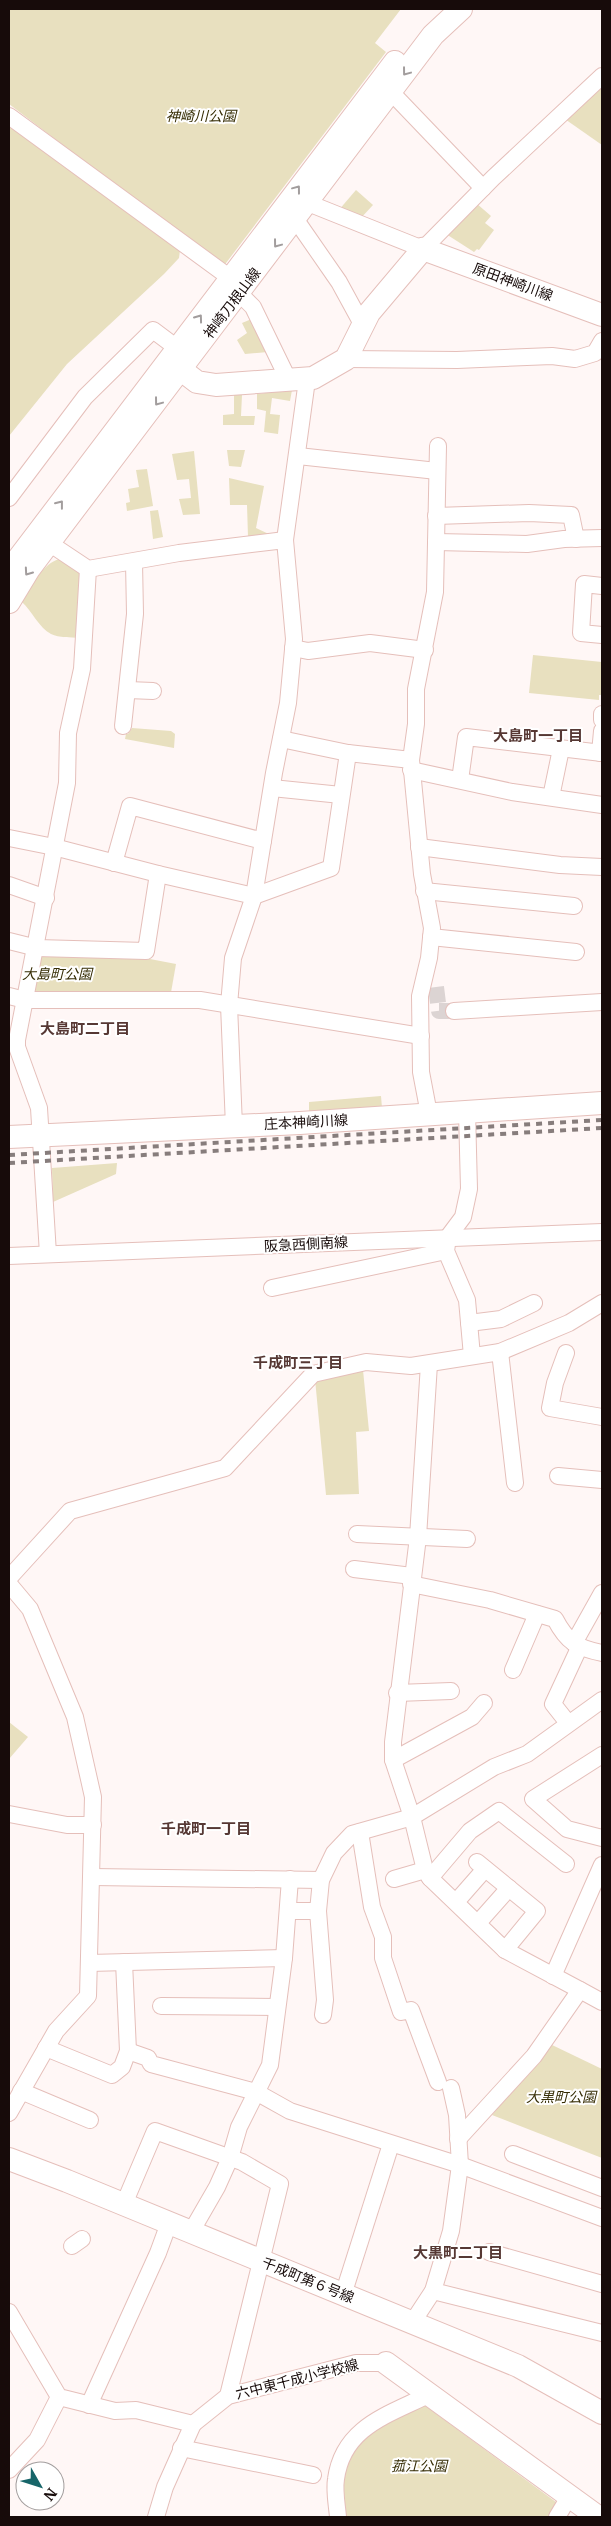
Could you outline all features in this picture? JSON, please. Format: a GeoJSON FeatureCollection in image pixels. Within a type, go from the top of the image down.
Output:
{"type":"FeatureCollection","features":[{"type":"Feature","properties":{"kind":"street","name":"神崎刀根山線"},"geometry":{"type":"LineString","coordinates":[[9,602],[29,569],[43,540],[176,360],[235,285],[422,26],[440,9]]}},
{"type":"Feature","properties":{"kind":"street","name":"神崎刀根山線"},"geometry":{"type":"LineString","coordinates":[[235,285],[302,211],[433,35],[461,9]]}},
{"type":"Feature","properties":{"kind":"street"},"geometry":{"type":"LineString","coordinates":[[9,498],[85,397],[153,330],[176,360],[197,382],[216,385],[298,380],[336,367],[346,359],[363,326],[385,292],[423,249],[483,188],[602,76]]}},
{"type":"Feature","properties":{"kind":"street"},"geometry":{"type":"LineString","coordinates":[[391,92],[483,188]]}},
{"type":"Feature","properties":{"kind":"street"},"geometry":{"type":"LineString","coordinates":[[9,116],[235,285],[253,307],[298,380],[298,456],[285,540],[294,648],[288,703],[280,739],[254,896],[233,958],[229,1005],[234,1126]]}},
{"type":"Feature","properties":{"kind":"street"},"geometry":{"type":"LineString","coordinates":[[302,211],[423,249]]}},
{"type":"Feature","properties":{"kind":"street"},"geometry":{"type":"LineString","coordinates":[[302,211],[363,326]]}},
{"type":"Feature","properties":{"kind":"street","name":"原田神崎川線"},"geometry":{"type":"LineString","coordinates":[[423,249],[602,315]]}},
{"type":"Feature","properties":{"kind":"street"},"geometry":{"type":"LineString","coordinates":[[346,359],[457,360],[552,356],[576,359],[594,353],[602,341]]}},
{"type":"Feature","properties":{"kind":"street"},"geometry":{"type":"LineString","coordinates":[[430,1114],[421,1072],[420,996],[432,928],[424,891],[411,765],[416,724],[416,689],[435,592],[438,446]]}},
{"type":"Feature","properties":{"kind":"street"},"geometry":{"type":"LineString","coordinates":[[298,456],[437,472]]}},
{"type":"Feature","properties":{"kind":"street"},"geometry":{"type":"LineString","coordinates":[[436,516],[529,513],[571,515],[576,539]]}},
{"type":"Feature","properties":{"kind":"street"},"geometry":{"type":"LineString","coordinates":[[436,542],[527,544],[602,538]]}},
{"type":"Feature","properties":{"kind":"street","name":"神崎刀根山線"},"geometry":{"type":"LineString","coordinates":[[9,569],[43,540]]}},
{"type":"Feature","properties":{"kind":"street"},"geometry":{"type":"LineString","coordinates":[[43,540],[88,569],[134,562],[179,552],[285,540]]}},
{"type":"Feature","properties":{"kind":"street"},"geometry":{"type":"LineString","coordinates":[[123,726],[135,614],[134,562]]}},
{"type":"Feature","properties":{"kind":"street"},"geometry":{"type":"LineString","coordinates":[[48,1254],[39,1108],[13,1039],[25,1000],[36,948],[67,783],[68,733],[82,669],[88,569]]}},
{"type":"Feature","properties":{"kind":"street"},"geometry":{"type":"LineString","coordinates":[[602,586],[584,584],[581,633],[602,635]]}},
{"type":"Feature","properties":{"kind":"street"},"geometry":{"type":"LineString","coordinates":[[294,648],[308,650],[370,643],[425,650]]}},
{"type":"Feature","properties":{"kind":"street"},"geometry":{"type":"LineString","coordinates":[[128,690],[153,690]]}},
{"type":"Feature","properties":{"kind":"street"},"geometry":{"type":"LineString","coordinates":[[602,714],[602,720]]}},
{"type":"Feature","properties":{"kind":"street"},"geometry":{"type":"LineString","coordinates":[[460,780],[466,737],[601,753],[602,731]]}},
{"type":"Feature","properties":{"kind":"street"},"geometry":{"type":"LineString","coordinates":[[280,739],[411,765],[460,780],[602,805]]}},
{"type":"Feature","properties":{"kind":"street"},"geometry":{"type":"LineString","coordinates":[[551,797],[561,749]]}},
{"type":"Feature","properties":{"kind":"street"},"geometry":{"type":"LineString","coordinates":[[9,838],[54,847],[254,896],[331,868],[348,753]]}},
{"type":"Feature","properties":{"kind":"street"},"geometry":{"type":"LineString","coordinates":[[272,788],[341,795]]}},
{"type":"Feature","properties":{"kind":"street"},"geometry":{"type":"LineString","coordinates":[[114,863],[130,806],[263,841]]}},
{"type":"Feature","properties":{"kind":"street"},"geometry":{"type":"LineString","coordinates":[[420,847],[560,865],[602,867]]}},
{"type":"Feature","properties":{"kind":"street"},"geometry":{"type":"LineString","coordinates":[[9,941],[36,948],[146,951],[158,874]]}},
{"type":"Feature","properties":{"kind":"street"},"geometry":{"type":"LineString","coordinates":[[9,885],[46,898]]}},
{"type":"Feature","properties":{"kind":"street"},"geometry":{"type":"LineString","coordinates":[[424,891],[574,906]]}},
{"type":"Feature","properties":{"kind":"street"},"geometry":{"type":"LineString","coordinates":[[431,937],[576,952]]}},
{"type":"Feature","properties":{"kind":"street"},"geometry":{"type":"LineString","coordinates":[[428,958],[436,987]]}},
{"type":"Feature","properties":{"kind":"street"},"geometry":{"type":"LineString","coordinates":[[9,996],[25,1000],[200,1000],[421,1036]]}},
{"type":"Feature","properties":{"kind":"street"},"geometry":{"type":"LineString","coordinates":[[454,1011],[602,1002]]}},
{"type":"Feature","properties":{"kind":"street","name":"庄本神崎川線"},"geometry":{"type":"LineString","coordinates":[[9,1136],[234,1126],[602,1103]]}},
{"type":"Feature","properties":{"kind":"street"},"geometry":{"type":"LineString","coordinates":[[272,1288],[447,1244],[463,1217],[469,1189],[467,1112]]}},
{"type":"Feature","properties":{"kind":"street","name":"阪急西側南線"},"geometry":{"type":"LineString","coordinates":[[9,1256],[447,1244],[602,1232]]}},
{"type":"Feature","properties":{"kind":"street"},"geometry":{"type":"LineString","coordinates":[[447,1244],[467,1300],[472,1356]]}},
{"type":"Feature","properties":{"kind":"street"},"geometry":{"type":"LineString","coordinates":[[469,1323],[501,1319],[534,1303]]}},
{"type":"Feature","properties":{"kind":"street"},"geometry":{"type":"LineString","coordinates":[[9,1578],[70,1512],[225,1468],[313,1374],[366,1362],[386,1365],[429,1364],[500,1352],[569,1323],[602,1303]]}},
{"type":"Feature","properties":{"kind":"street"},"geometry":{"type":"LineString","coordinates":[[500,1352],[515,1483]]}},
{"type":"Feature","properties":{"kind":"street"},"geometry":{"type":"LineString","coordinates":[[566,1353],[555,1383],[550,1408],[602,1417]]}},
{"type":"Feature","properties":{"kind":"street"},"geometry":{"type":"LineString","coordinates":[[429,1364],[418,1537],[397,1693],[393,1760],[412,1817],[427,1874],[505,1950],[602,2002]]}},
{"type":"Feature","properties":{"kind":"street"},"geometry":{"type":"LineString","coordinates":[[558,1476],[602,1480]]}},
{"type":"Feature","properties":{"kind":"street"},"geometry":{"type":"LineString","coordinates":[[357,1534],[467,1539]]}},
{"type":"Feature","properties":{"kind":"street"},"geometry":{"type":"LineString","coordinates":[[354,1568],[412,1580],[555,1619],[563,1635],[577,1646],[602,1653]]}},
{"type":"Feature","properties":{"kind":"street"},"geometry":{"type":"LineString","coordinates":[[9,1584],[30,1609],[75,1717],[93,1797],[88,1996],[56,2031],[9,2113]]}},
{"type":"Feature","properties":{"kind":"street"},"geometry":{"type":"LineString","coordinates":[[568,1723],[553,1704],[602,1593]]}},
{"type":"Feature","properties":{"kind":"street"},"geometry":{"type":"LineString","coordinates":[[512,1670],[537,1614]]}},
{"type":"Feature","properties":{"kind":"street"},"geometry":{"type":"LineString","coordinates":[[397,1693],[451,1691]]}},
{"type":"Feature","properties":{"kind":"street"},"geometry":{"type":"LineString","coordinates":[[322,2015],[325,2000],[318,1911],[321,1880],[334,1854],[352,1834],[412,1817],[494,1768],[527,1754],[602,1700]]}},
{"type":"Feature","properties":{"kind":"street"},"geometry":{"type":"LineString","coordinates":[[393,1760],[472,1717],[484,1703]]}},
{"type":"Feature","properties":{"kind":"street"},"geometry":{"type":"LineString","coordinates":[[602,1755],[533,1799],[566,1829],[602,1838]]}},
{"type":"Feature","properties":{"kind":"street"},"geometry":{"type":"LineString","coordinates":[[394,1879],[427,1874],[470,1831],[499,1811],[566,1864]]}},
{"type":"Feature","properties":{"kind":"street"},"geometry":{"type":"LineString","coordinates":[[9,1814],[67,1825],[93,1825]]}},
{"type":"Feature","properties":{"kind":"street"},"geometry":{"type":"LineString","coordinates":[[360,1832],[372,1907],[383,1936],[383,1958],[390,1982],[401,2012],[411,2010],[457,2115],[460,2165],[450,2231],[433,2291],[412,2323]]}},
{"type":"Feature","properties":{"kind":"street"},"geometry":{"type":"LineString","coordinates":[[456,1902],[481,1865],[537,1911],[505,1950]]}},
{"type":"Feature","properties":{"kind":"street"},"geometry":{"type":"LineString","coordinates":[[553,1976],[602,1865]]}},
{"type":"Feature","properties":{"kind":"street"},"geometry":{"type":"LineString","coordinates":[[92,1877],[321,1880]]}},
{"type":"Feature","properties":{"kind":"street"},"geometry":{"type":"LineString","coordinates":[[191,2232],[217,2188],[230,2158],[239,2127],[270,2065],[284,1958],[290,1879]]}},
{"type":"Feature","properties":{"kind":"street"},"geometry":{"type":"LineString","coordinates":[[478,1923],[509,1888]]}},
{"type":"Feature","properties":{"kind":"street"},"geometry":{"type":"LineString","coordinates":[[288,1911],[318,1911]]}},
{"type":"Feature","properties":{"kind":"street"},"geometry":{"type":"LineString","coordinates":[[89,1963],[284,1958]]}},
{"type":"Feature","properties":{"kind":"street"},"geometry":{"type":"LineString","coordinates":[[46,2048],[112,2075],[122,2067],[128,2051],[124,1962]]}},
{"type":"Feature","properties":{"kind":"street"},"geometry":{"type":"LineString","coordinates":[[458,2139],[534,2056],[580,1990]]}},
{"type":"Feature","properties":{"kind":"street"},"geometry":{"type":"LineString","coordinates":[[161,2006],[277,2007]]}},
{"type":"Feature","properties":{"kind":"street"},"geometry":{"type":"LineString","coordinates":[[128,2051],[148,2058],[151,2064],[256,2092],[290,2111],[460,2165],[602,2218]]}},
{"type":"Feature","properties":{"kind":"street"},"geometry":{"type":"LineString","coordinates":[[22,2091],[90,2120]]}},
{"type":"Feature","properties":{"kind":"street"},"geometry":{"type":"LineString","coordinates":[[124,2204],[155,2131],[242,2162],[280,2184],[228,2396]]}},
{"type":"Feature","properties":{"kind":"street"},"geometry":{"type":"LineString","coordinates":[[343,2295],[391,2144]]}},
{"type":"Feature","properties":{"kind":"street"},"geometry":{"type":"LineString","coordinates":[[513,2154],[602,2188]]}},
{"type":"Feature","properties":{"kind":"street","name":"千成町第６号線"},"geometry":{"type":"LineString","coordinates":[[9,2159],[124,2204],[518,2366],[602,2413]]}},
{"type":"Feature","properties":{"kind":"street"},"geometry":{"type":"LineString","coordinates":[[89,2404],[158,2253],[169,2223]]}},
{"type":"Feature","properties":{"kind":"street"},"geometry":{"type":"LineString","coordinates":[[488,2252],[602,2284]]}},
{"type":"Feature","properties":{"kind":"street"},"geometry":{"type":"LineString","coordinates":[[433,2291],[602,2332]]}},
{"type":"Feature","properties":{"kind":"street"},"geometry":{"type":"LineString","coordinates":[[10,2317],[59,2397],[115,2411],[136,2410],[193,2424],[181,2448],[156,2517]]}},
{"type":"Feature","properties":{"kind":"street","name":"六中東千成小学校線"},"geometry":{"type":"LineString","coordinates":[[193,2424],[228,2396],[356,2363],[386,2363],[598,2517]]}},
{"type":"Feature","properties":{"kind":"street"},"geometry":{"type":"LineString","coordinates":[[338,2517],[336,2479],[344,2450],[362,2429],[428,2395]]}},
{"type":"Feature","properties":{"kind":"street"},"geometry":{"type":"LineString","coordinates":[[9,2470],[37,2440],[59,2397]]}},
{"type":"Feature","properties":{"kind":"street"},"geometry":{"type":"LineString","coordinates":[[181,2448],[313,2475]]}},
{"type":"Feature","properties":{"kind":"street"},"geometry":{"type":"LineString","coordinates":[[557,2517],[569,2496]]}},
{"type":"Feature","properties":{"kind":"green space","name":"神崎川公園"},"geometry":{"type":"Polygon","coordinates":[[[9,9],[401,9],[375,43],[386,52],[223,267],[9,104],[9,9]]]}},
{"type":"Feature","properties":{"kind":"green space"},"geometry":{"type":"Polygon","coordinates":[[[602,84],[602,145],[562,117],[602,84]]]}},
{"type":"Feature","properties":{"kind":"green space"},"geometry":{"type":"Polygon","coordinates":[[[9,125],[180,250],[179,258],[164,274],[67,364],[9,436],[9,125]]]}},
{"type":"Feature","properties":{"kind":"green space"},"geometry":{"type":"Polygon","coordinates":[[[356,190],[373,205],[360,219],[338,211],[356,190]]]}},
{"type":"Feature","properties":{"kind":"green space"},"geometry":{"type":"Polygon","coordinates":[[[476,203],[491,216],[485,223],[494,230],[479,250],[477,249],[474,252],[446,234],[476,203]]]}},
{"type":"Feature","properties":{"kind":"green space"},"geometry":{"type":"Polygon","coordinates":[[[254,318],[268,352],[245,354],[237,340],[247,333],[242,323],[254,318]]]}},
{"type":"Feature","properties":{"kind":"green space"},"geometry":{"type":"Polygon","coordinates":[[[292,390],[290,401],[272,398],[270,414],[280,415],[278,434],[264,432],[266,411],[257,409],[257,394],[292,390]]]}},
{"type":"Feature","properties":{"kind":"green space"},"geometry":{"type":"Polygon","coordinates":[[[234,395],[242,395],[241,416],[255,416],[254,425],[223,425],[223,415],[234,414],[234,395]]]}},
{"type":"Feature","properties":{"kind":"green space"},"geometry":{"type":"Polygon","coordinates":[[[227,450],[245,450],[241,467],[229,466],[227,450]]]}},
{"type":"Feature","properties":{"kind":"green space"},"geometry":{"type":"Polygon","coordinates":[[[194,451],[200,514],[183,515],[179,499],[191,498],[189,479],[177,480],[172,454],[194,451]]]}},
{"type":"Feature","properties":{"kind":"green space"},"geometry":{"type":"Polygon","coordinates":[[[147,469],[153,506],[127,511],[126,503],[130,502],[128,489],[139,487],[136,470],[147,469]]]}},
{"type":"Feature","properties":{"kind":"green space"},"geometry":{"type":"Polygon","coordinates":[[[229,478],[264,486],[256,528],[273,536],[248,537],[247,505],[230,505],[229,478]]]}},
{"type":"Feature","properties":{"kind":"green space"},"geometry":{"type":"Polygon","coordinates":[[[158,510],[163,537],[153,539],[150,511],[158,510]]]}},
{"type":"Feature","properties":{"kind":"green space"},"geometry":{"type":"Polygon","coordinates":[[[59,559],[79,570],[81,574],[79,638],[61,637],[51,634],[43,628],[22,602],[42,571],[59,559]]]}},
{"type":"Feature","properties":{"kind":"green space"},"geometry":{"type":"Polygon","coordinates":[[[533,655],[602,662],[602,695],[599,695],[599,700],[529,693],[533,655]]]}},
{"type":"Feature","properties":{"kind":"green space"},"geometry":{"type":"Polygon","coordinates":[[[132,728],[171,731],[175,734],[174,748],[125,739],[126,734],[132,728]]]}},
{"type":"Feature","properties":{"kind":"green space","name":"大島町公園"},"geometry":{"type":"Polygon","coordinates":[[[39,952],[124,954],[176,964],[170,998],[30,996],[39,952]]]}},
{"type":"Feature","properties":{"kind":"green space"},"geometry":{"type":"Polygon","coordinates":[[[381,1096],[382,1108],[309,1113],[309,1102],[381,1096]]]}},
{"type":"Feature","properties":{"kind":"green space"},"geometry":{"type":"Polygon","coordinates":[[[117,1163],[116,1174],[53,1202],[52,1168],[117,1163]]]}},
{"type":"Feature","properties":{"kind":"green space"},"geometry":{"type":"Polygon","coordinates":[[[363,1370],[369,1431],[356,1432],[359,1494],[326,1495],[315,1379],[363,1370]]]}},
{"type":"Feature","properties":{"kind":"green space"},"geometry":{"type":"Polygon","coordinates":[[[9,1722],[28,1737],[9,1759],[9,1722]]]}},
{"type":"Feature","properties":{"kind":"green space","name":"大黒町公園"},"geometry":{"type":"Polygon","coordinates":[[[550,2044],[602,2069],[602,2158],[492,2115],[550,2044]]]}},
{"type":"Feature","properties":{"kind":"green space","name":"菰江公園"},"geometry":{"type":"Polygon","coordinates":[[[423,2404],[560,2505],[552,2517],[344,2517],[343,2482],[346,2466],[353,2453],[361,2442],[372,2433],[423,2404]]]}},
{"type":"Feature","properties":{"kind":"tunnel"},"geometry":{"type":"LineString","coordinates":[[436,987],[439,1011],[454,1011]]}},
{"type":"Feature","properties":{"kind":"railway"},"geometry":{"type":"LineString","coordinates":[[9,1155],[602,1120]]}},
{"type":"Feature","properties":{"kind":"railway"},"geometry":{"type":"LineString","coordinates":[[9,1163],[602,1128]]}},
{"type":"Feature","properties":{"kind":"district","name":"大島町一丁目"},"geometry":{"type":"Point","coordinates":[538,736]}},
{"type":"Feature","properties":{"kind":"district","name":"大島町二丁目"},"geometry":{"type":"Point","coordinates":[85,1029]}},
{"type":"Feature","properties":{"kind":"district","name":"千成町三丁目"},"geometry":{"type":"Point","coordinates":[298,1363]}},
{"type":"Feature","properties":{"kind":"district","name":"千成町一丁目"},"geometry":{"type":"Point","coordinates":[206,1829]}},
{"type":"Feature","properties":{"kind":"district","name":"大黒町二丁目"},"geometry":{"type":"Point","coordinates":[458,2253]}}]}
